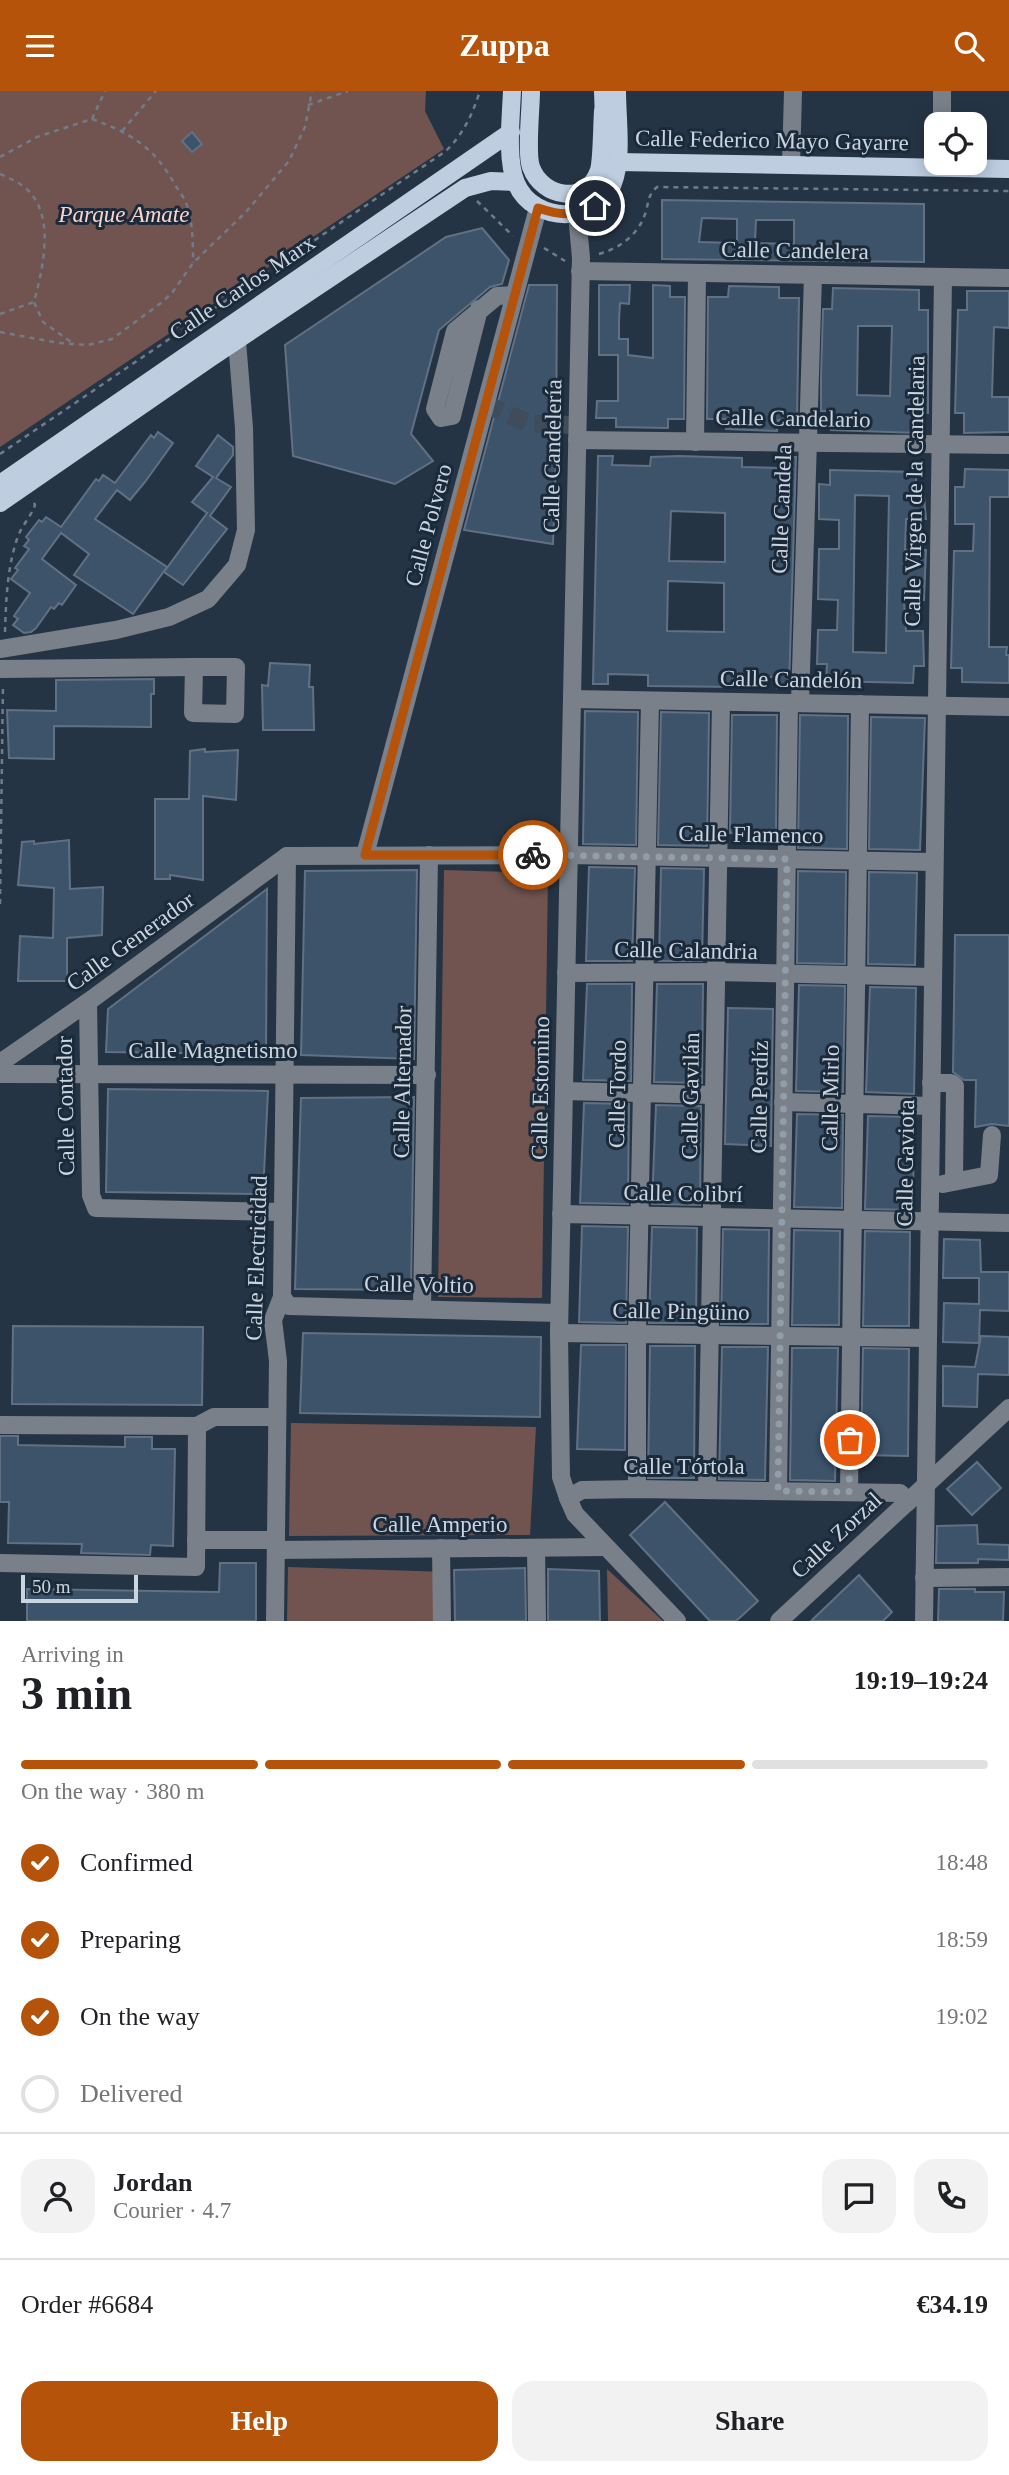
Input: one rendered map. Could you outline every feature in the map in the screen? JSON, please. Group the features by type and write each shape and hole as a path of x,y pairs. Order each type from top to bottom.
{"main road":[{"path":"512,91 512,166 515,182 525,197 538,208 557,215 577,214 595,206 608,193 615,179 617,91"},
{"path":"531,91 530,165 539,181 553,193 571,195 583,191 592,183 600,169 603,91"},
{"path":"603,111 608,137 617,158"},
{"name":"Calle Carlos Marx","path":"0,484 511,132"},
{"name":"Calle Federico Mayo Gayarre","path":"617,158 791,165 924,165"},
{"name":"Calle Federico Mayo Gayarre","path":"987,168 1009,169"},
{"name":"Calle Carlos Marx","path":"0,503 465,188 491,181 515,182"}],"street":[{"path":"791,165 793,91"},
{"path":"942,91 942,112"},
{"name":"Calle Polvero","path":"365,855 538,208"},
{"name":"Calle Candelería","path":"572,699 577,440 577,214"},
{"name":"Calle Candelera","path":"577,266 697,273 1009,278"},
{"path":"695,442 697,273"},
{"name":"Calle Candela","path":"794,703 813,275"},
{"name":"Calle Virgen de la Candelaria","path":"935,706 943,277"},
{"path":"479,309 452,416 441,418 435,409 456,331 479,309 497,296 514,295"},
{"path":"0,649 116,630 169,617 208,599 237,565 246,530 244,428 237,341"},
{"name":"Calle Candelario","path":"577,440 1009,445"},
{"path":"0,669 194,667"},
{"name":"Calle Candelón","path":"572,699 1009,707"},
{"name":"Calle Estornino","path":"572,699 559,1333 561,1477 575,1501"},
{"name":"Calle Tordo","path":"637,1489 637,1334 650,701"},
{"name":"Calle Gavilán","path":"708,1490 721,702"},
{"name":"Calle Perdíz","path":"778,1491 787,859 794,703"},
{"name":"Calle Mirlo","path":"849,1492 860,704"},
{"name":"Calle Gaviota","path":"924,1621 935,706"},
{"name":"Calle Alternador","path":"422,1309 429,855"},
{"name":"Calle Flamenco","path":"287,856 569,855 933,862"},
{"name":"Calle Generador","path":"0,1063 287,856"},
{"name":"Calle Electricidad","path":"275,1621 278,1361 273,1320 282,1297 287,856"},
{"name":"Calle Calandria","path":"566,973 716,972 932,977"},
{"name":"Calle Contador","path":"88,1002 91,1195 96,1208 283,1212"},
{"name":"Calle Magnetismo","path":"0,1074 427,1075"},
{"path":"931,1083 951,1083 955,1086 954,1180"},
{"path":"564,1091 714,1095"},
{"path":"783,1102 931,1106"},
{"path":"930,1188 954,1180 989,1175 992,1135"},
{"name":"Calle Colibrí","path":"561,1214 1009,1223"},
{"name":"Calle Voltio","path":"282,1297 289,1306 559,1313"},
{"name":"Calle Pingüino","path":"559,1333 928,1338"},
{"name":"Calle Zorzal","path":"779,1621 1009,1408"},
{"path":"0,1425 197,1426 214,1417 277,1417"},
{"path":"0,1563 196,1567 197,1426"},
{"name":"Calle Tórtola","path":"575,1501 637,1489 900,1493 908,1502"},
{"path":"575,1501 604,1547 677,1621"},
{"name":"Calle Amperio","path":"196,1540 276,1545 441,1548 604,1547"},
{"path":"441,1548 442,1621"},
{"path":"537,1548 537,1621"},
{"path":"924,1578 1009,1577"}],"path":[{"path":"92,119 105,91"},
{"path":"122,131 156,91"},
{"path":"0,332 88,345 112,339 173,293 193,263 246,212 289,161 305,127 312,91"},
{"path":"308,105 348,91"},
{"path":"0,454 446,151 461,136 480,91"},
{"path":"0,157 37,137 92,119 144,143 167,169 188,207 193,235 193,263"},
{"path":"0,174 22,185 36,202 46,227 42,273 34,302 43,322 74,344"},
{"path":"596,254 624,243 640,226 649,194 656,187 1009,191"},
{"path":"473,198 516,239"},
{"path":"536,245 577,266"},
{"path":"0,314 34,302"}],"green space":[{"name":"Parque Amate","path":"0,91 426,91 425,111 444,149 0,447"},
{"path":"444,870 548,873 542,1298 438,1297"},
{"path":"291,1423 536,1427 530,1535 289,1536"},
{"path":"288,1567 448,1572 448,1621 287,1621"},
{"path":"607,1569 663,1621 608,1621"}],"building":[{"path":"192,132 202,144 192,152 182,141"},
{"path":"662,200 924,204 924,262 662,259","holes":["702,218 737,219 737,243 699,242","756,220 794,220 794,244 755,243"]},
{"path":"482,228 509,260 502,284 490,287 439,330 411,434 433,461 395,484 293,456 285,345 446,237"},
{"path":"529,285 557,285 553,544 464,530"},
{"path":"599,285 630,285 629,304 620,303 619,321 619,339 628,339 628,355 653,358 653,285 670,286 670,297 685,297 684,419 668,419 668,428 616,427 616,418 596,418 597,401 618,401 618,355 599,355"},
{"path":"729,286 779,287 779,298 799,298 797,421 778,420 777,431 726,429 727,419 707,419 708,297 728,297"},
{"path":"833,288 919,290 919,310 928,310 928,413 918,412 918,433 831,430 831,411 821,411 821,377 823,309 832,309","holes":["858,326 892,326 890,396 857,395"]},
{"path":"967,291 1009,291 1009,328 994,327 992,397 1009,397 1009,432 964,433 964,413 955,413 958,310 967,310"},
{"path":"158,432 173,443 145,482 130,500 117,490 95,519 167,567 133,614 74,575 89,554 61,533 42,559 76,585 62,605 59,603 54,609 51,607 36,628 24,633 13,625 18,619 14,616 30,593 11,579 18,570 15,568 29,549 24,546 29,540 26,537 39,520 42,522 46,517 61,527 96,479 99,481 103,475 115,483 151,435 154,438"},
{"path":"218,435 233,447 233,455 216,478 231,487 210,516 227,529 183,585 164,572 207,513 192,502 213,477 196,466"},
{"path":"598,456 613,456 612,465 650,466 651,457 679,456 742,458 742,467 780,468 781,457 796,457 789,688 777,688 777,677 738,677 737,687 648,686 648,675 608,674 608,684 593,684","holes":["671,511 725,513 725,562 669,561","668,581 724,583 724,632 667,631"]},
{"path":"965,469 1009,470 1009,497 990,497 989,647 1007,647 1009,683 962,682 962,668 951,668 954,551 973,551 974,524 955,524 955,487 964,487"},
{"path":"830,470 916,472 916,486 923,486 926,519 906,519 905,550 926,550 924,600 904,601 906,631 923,631 924,666 914,666 913,683 826,681 827,664 817,664 818,630 837,630 838,600 818,599 819,549 839,549 839,520 819,519 819,484 830,485","holes":["855,495 889,496 886,653 853,652"]},
{"path":"270,663 310,665 309,687 313,687 314,730 263,730 262,685 268,686"},
{"path":"154,679 151,727 54,726 54,759 9,758 7,710 56,711 56,680"},
{"path":"585,711 638,712 636,845 583,844"},
{"path":"661,712 709,713 707,846 658,845"},
{"path":"732,715 777,715 776,834 730,833"},
{"path":"800,715 848,716 847,849 798,848"},
{"path":"871,717 925,718 920,850 869,849"},
{"path":"205,749 205,752 238,750 236,800 203,796 203,880 170,875 170,879 155,879 155,799 189,799 190,751"},
{"path":"69,840 70,889 103,887 102,935 67,938 67,981 18,981 20,936 53,938 54,888 18,885 22,842 34,841 34,844"},
{"path":"589,867 635,868 632,961 586,961"},
{"path":"661,868 704,869 702,961 659,961"},
{"path":"417,870 414,1059 301,1055 305,871"},
{"path":"798,871 846,872 845,964 797,963"},
{"path":"869,872 917,873 915,965 868,964"},
{"path":"267,889 266,1054 106,1052 108,1009"},
{"path":"955,935 1009,935 1009,1126 992,1124 975,1127 976,1080 964,1080 953,1072"},
{"path":"587,984 632,984 631,1081 583,1080"},
{"path":"657,984 703,984 702,1083 654,1082"},
{"path":"799,985 845,986 843,1092 796,1091"},
{"path":"870,987 916,988 914,1094 866,1092"},
{"path":"728,1008 773,1009 771,1146 725,1144"},
{"path":"108,1089 268,1091 263,1194 106,1192"},
{"path":"414,1097 411,1290 295,1289 301,1098"},
{"path":"584,1103 629,1104 628,1204 580,1203"},
{"path":"656,1105 701,1106 700,1205 652,1204"},
{"path":"797,1114 843,1115 842,1208 794,1207"},
{"path":"868,1116 914,1117 913,1210 865,1209"},
{"path":"582,1226 628,1227 626,1323 579,1322"},
{"path":"652,1227 697,1228 696,1323 649,1323"},
{"path":"723,1229 769,1230 768,1324 721,1324"},
{"path":"794,1230 840,1231 839,1325 792,1325"},
{"path":"865,1231 910,1232 909,1326 863,1326"},
{"path":"944,1239 980,1240 981,1272 1009,1272 1009,1311 980,1310 979,1343 943,1342 944,1303 979,1304 979,1278 943,1278"},
{"path":"13,1326 203,1327 202,1405 12,1404"},
{"path":"303,1333 541,1337 540,1417 300,1413"},
{"path":"981,1336 1009,1337 1009,1375 978,1374 977,1407 943,1406 943,1366 975,1367"},
{"path":"581,1345 626,1345 625,1450 577,1449"},
{"path":"650,1346 695,1346 694,1478 648,1478"},
{"path":"722,1347 768,1347 765,1480 719,1479"},
{"path":"792,1348 838,1348 835,1481 790,1480"},
{"path":"863,1348 909,1349 908,1456 861,1455"},
{"path":"0,1436 18,1436 18,1445 125,1447 125,1437 152,1437 152,1449 175,1449 173,1546 151,1545 150,1555 81,1553 82,1544 8,1543 9,1502 0,1502"},
{"path":"977,1462 1001,1488 972,1515 947,1489"},
{"path":"665,1502 758,1601 736,1621 710,1621 630,1535"},
{"path":"977,1525 978,1544 1009,1545 1009,1560 978,1559 978,1563 936,1563 937,1526"},
{"path":"220,1563 256,1563 256,1621 27,1621 27,1589 219,1592"},
{"path":"525,1568 526,1621 455,1621 454,1570"},
{"path":"548,1569 599,1571 600,1621 548,1621"},
{"path":"859,1575 892,1612 883,1621 811,1621"},
{"path":"939,1589 1004,1592 1003,1621 938,1621"}],"tunnel":[{"path":"485,404 530,424 578,425"}],"way so far":[{"path":"533,855 787,859 778,1491 849,1492 850,1440"}],"route":[{"path":"533,855 365,855 538,208 557,215 577,214 595,206"}]}
